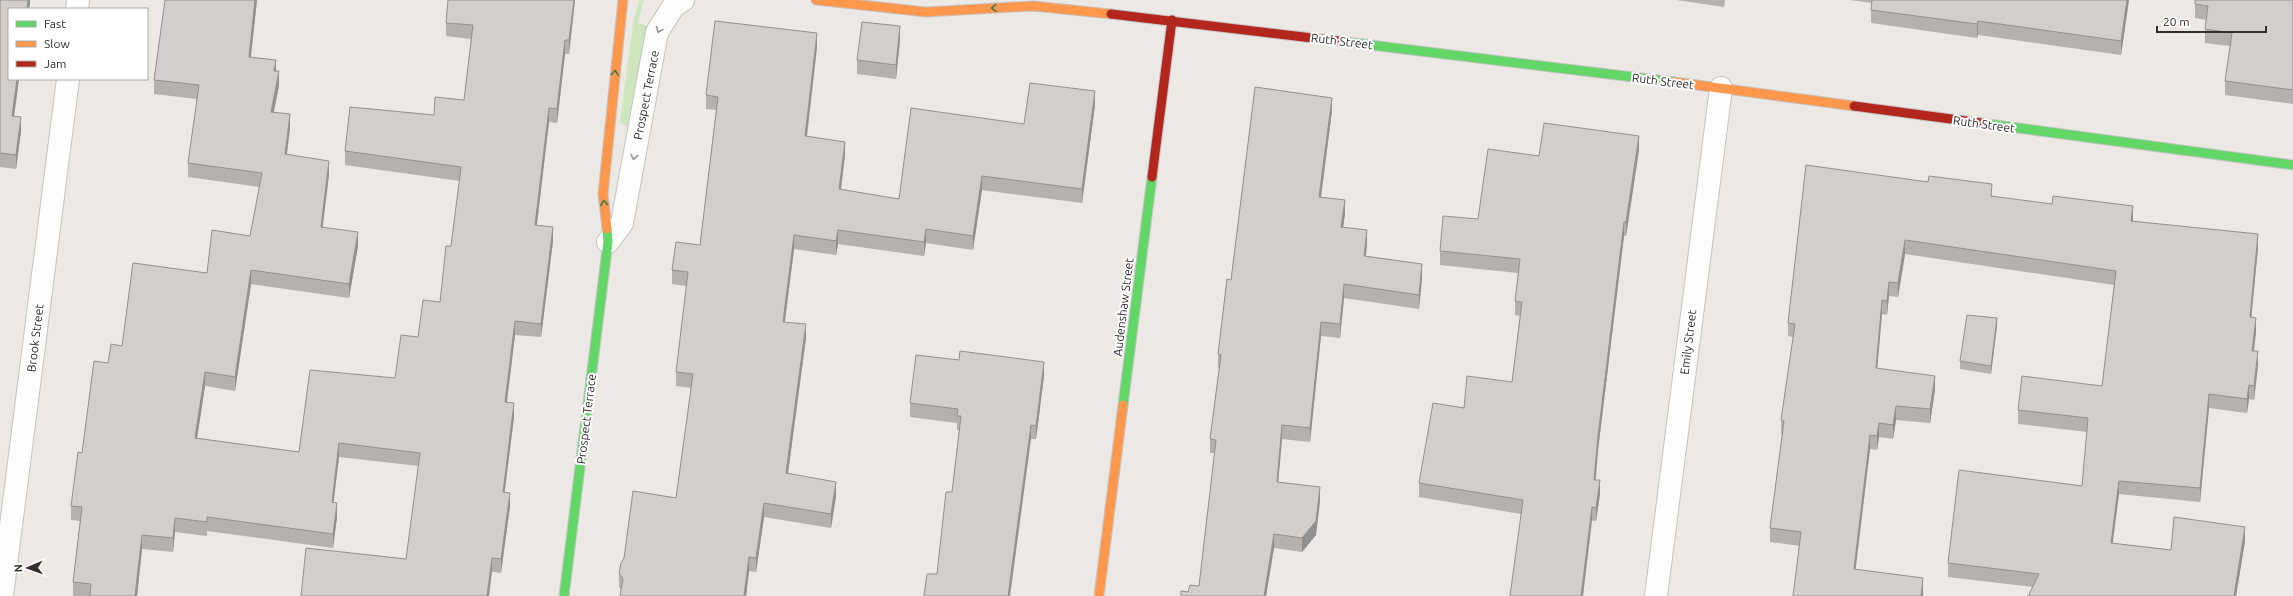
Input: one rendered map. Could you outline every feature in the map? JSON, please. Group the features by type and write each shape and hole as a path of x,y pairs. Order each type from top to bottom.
{"street":[{"name":"Prospect Terrace","path":"564,596 608,242 603,194 623,0"},
{"name":"Prospect Terrace","path":"608,242 622,223 657,32 669,13 683,0"},
{"name":"Ruth Street","path":"816,0 926,12 1025,3 1721,88 2293,165"},
{"name":"Audenshaw Street","path":"1099,596 1172,20"},
{"name":"Brook Street","path":"2,596 68,80"},
{"name":"Emily Street","path":"1656,596 1721,88"}],"green space":[{"path":"639,0 644,0 638,23 648,26 627,127 620,122 633,23"}],"building":[{"path":"0,0 28,0 27,8 8,8 8,80 17,80 12,116 21,117 16,155 0,153"},
{"path":"165,0 255,0 249,57 276,60 274,71 279,71 271,112 290,114 285,154 329,161 321,227 358,232 349,284 251,270 235,377 205,372 195,438 299,452 310,370 395,378 401,335 418,337 423,300 440,302 446,246 451,246 461,167 345,151 350,107 434,115 435,97 464,100 473,25 446,23 448,0 574,0 569,40 565,40 557,109 549,108 535,225 553,227 541,324 515,321 505,402 514,403 503,492 510,493 501,559 492,558 487,596 301,596 306,548 406,559 420,453 339,443 332,502 337,503 333,534 207,517 207,522 175,518 173,538 142,535 135,596 90,596 91,584 73,582 82,507 71,506 78,452 82,453 94,361 108,363 111,344 122,346 133,263 207,273 212,230 250,236 262,173 188,163 199,85 154,80"},
{"path":"1872,0 2127,0 2121,41 1978,21 1977,24 1871,10"},
{"path":"2195,0 2293,0 2293,90 2225,81 2232,33 2205,29 2208,6 2195,4"},
{"path":"715,21 817,33 805,136 845,142 839,189 899,199 911,108 1024,124 1030,83 1095,91 1082,189 982,176 973,236 926,229 924,242 838,230 836,241 794,235 783,322 806,324 786,473 836,482 831,514 764,503 756,558 749,557 744,596 620,596 623,579 619,573 621,563 624,558 633,491 676,498 693,374 676,372 688,272 672,270 676,242 700,245 718,97 706,95"},
{"path":"862,22 900,26 896,65 857,60"},
{"path":"1255,87 1332,98 1319,197 1345,200 1341,227 1367,230 1364,256 1422,264 1419,295 1344,284 1340,324 1321,322 1310,428 1282,425 1277,482 1320,487 1316,521 1302,538 1274,534 1264,596 1181,596 1181,591 1188,592 1190,585 1199,586 1216,440 1210,439 1221,355 1218,354 1227,279 1231,280"},
{"path":"1544,123 1639,136 1626,222 1624,222 1598,436 1594,480 1600,480 1596,508 1592,507 1581,596 1510,596 1523,500 1419,483 1433,403 1464,408 1467,376 1512,382 1522,302 1515,301 1520,259 1440,251 1443,216 1478,219 1488,149 1539,156"},
{"path":"1806,165 1928,182 1929,176 1992,184 1991,196 2052,204 2053,196 2133,206 2131,221 2258,234 2250,317 2256,318 2252,351 2258,351 2254,386 2249,385 2247,399 2209,394 2200,488 2119,481 2111,543 2171,550 2174,517 2245,527 2234,596 2028,596 2039,574 1948,563 1959,470 2082,486 2088,418 2018,410 2022,376 2102,386 2116,271 1905,240 1898,283 1889,282 1887,301 1882,300 1876,368 1935,376 1930,409 1896,406 1893,425 1879,423 1877,436 1870,435 1854,569 1923,578 1921,596 1793,596 1801,532 1770,528 1784,421 1781,420 1795,324 1788,323"},
{"path":"1967,315 1997,318 1991,366 1960,361"},
{"path":"960,351 1044,362 1036,426 1031,425 1008,596 924,596 927,574 937,574 946,492 952,492 961,416 957,416 958,409 910,403 916,355 959,360"}],"traffic: fast":[{"path":"1346,42 1674,82"},
{"path":"1981,123 2293,165"},
{"path":"1123,405 1152,177"},
{"path":"564,596 608,242 607,229"}],"traffic: slow":[{"path":"607,229 603,194 623,0"},
{"path":"816,0 926,12 1033,6 1111,14"},
{"path":"1674,82 1854,106"},
{"path":"1099,596 1123,405"}],"traffic: jam":[{"path":"1111,14 1346,42"},
{"path":"1152,177 1172,20"},
{"path":"1854,106 1981,123"}]}
